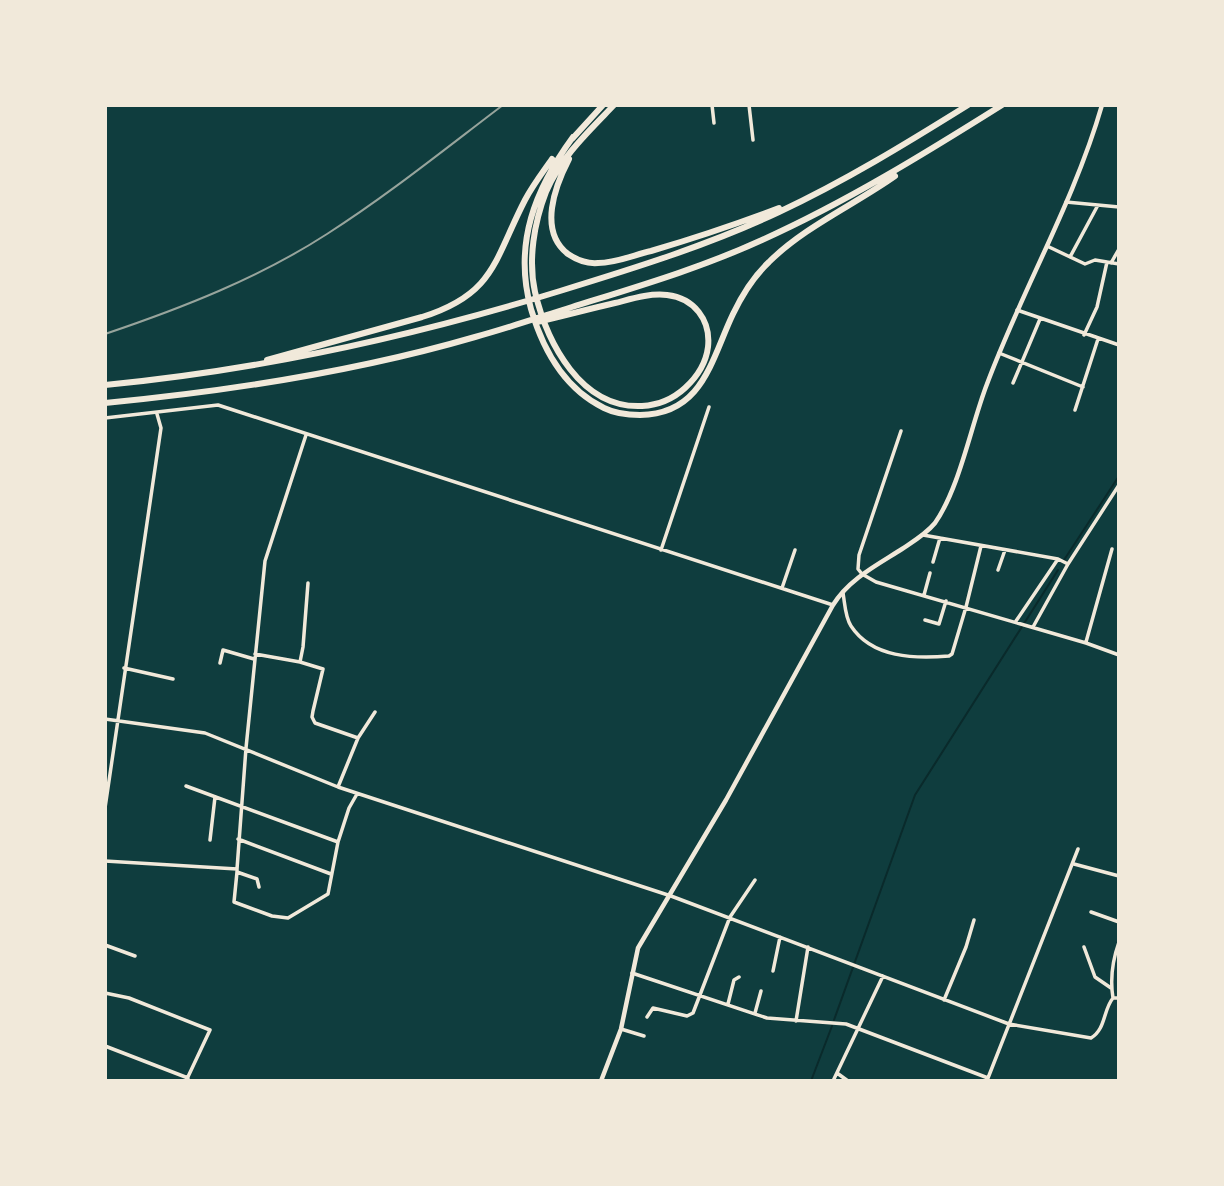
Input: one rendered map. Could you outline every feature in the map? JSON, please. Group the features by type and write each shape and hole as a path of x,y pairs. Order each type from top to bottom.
{"highway":[{"path":"228,370 379,331 439,312 467,296 499,260 525,200 538,179 554,157 603,105"},
{"path":"105,403 197,394 265,383 395,357 474,337 654,294 680,298 690,303 703,318 708,339 705,360 691,382 668,400 646,405 623,405 596,393 565,363 556,350 545,327 535,290 532,267 538,218 546,191 564,160 614,105"},
{"path":"105,385 228,370 325,353 470,319 678,253 748,226 816,194 968,105"},
{"path":"474,337 626,290 759,241 873,185 1002,105"},
{"path":"573,137 555,162 539,193 528,229 524,269 527,294 536,328 556,367 584,396 612,412 623,415 664,412 689,397 706,378 742,296 769,262 810,230 869,195 937,146"},
{"path":"583,137 556,188 552,227 562,249 586,263 615,261 705,235 816,194"}],"main road":[{"path":"601,1081 621,1029 640,942 671,896 726,800 833,605 843,591 862,575 923,535 934,524 947,499 999,353 1066,202 1102,105"}],"street":[{"path":"712,105 714,123"},
{"path":"749,105 753,140"},
{"path":"1066,202 1119,207"},
{"path":"1070,257 1098,205"},
{"path":"1047,246 1085,264 1094,260 1119,264"},
{"path":"1084,335 1097,307 1109,263 1119,249"},
{"path":"1017,310 1119,345"},
{"path":"1013,383 1040,319"},
{"path":"1075,410 1098,339"},
{"path":"999,353 1083,387"},
{"path":"105,418 218,405 833,605"},
{"path":"661,550 709,407"},
{"path":"105,808 161,428 157,414"},
{"path":"901,431 859,555 858,569 862,575 876,582 1017,622 1119,655"},
{"path":"306,434 265,561 238,839 233,897 235,903 285,918 328,894 338,842 349,808 357,794"},
{"path":"1017,622 1119,485"},
{"path":"923,535 1063,561"},
{"path":"933,562 940,538"},
{"path":"843,591 846,612 852,627 879,649 900,656 930,657 952,654 981,546"},
{"path":"1086,643 1112,549"},
{"path":"782,589 795,550"},
{"path":"998,570 1005,550"},
{"path":"1033,627 1063,561"},
{"path":"924,595 930,573"},
{"path":"300,662 308,583"},
{"path":"925,620 939,624 946,601"},
{"path":"220,663 223,650 300,662 323,670 313,721 358,738"},
{"path":"124,668 173,679"},
{"path":"338,787 358,738 375,712"},
{"path":"105,719 200,732 357,794 730,917 1009,1024 1091,1038 1101,1029 1110,1002 1116,998 1111,988 1095,977 1084,947"},
{"path":"186,786 338,842"},
{"path":"211,840 215,797"},
{"path":"238,839 332,874"},
{"path":"632,973 767,1018 829,1022 857,1028 987,1079 1078,849"},
{"path":"105,861 237,871 256,878 259,887"},
{"path":"1073,864 1119,876"},
{"path":"647,1017 653,1008 690,1016 730,917 755,880"},
{"path":"1091,912 1119,922"},
{"path":"944,1000 974,920"},
{"path":"773,971 780,937"},
{"path":"1111,988 1119,942"},
{"path":"105,945 135,956"},
{"path":"796,1021 808,947"},
{"path":"833,1081 883,976"},
{"path":"728,1004 734,980 739,978"},
{"path":"755,1013 761,991"},
{"path":"105,993 129,998 210,1031 187,1080 105,1046"},
{"path":"621,1029 644,1036"},
{"path":"837,1073 848,1081"}],"waterway":[{"path":"1064,560 1119,476"},
{"path":"834,1020 915,795 1058,570"},
{"path":"811,1081 832,1026"}],"railway":[{"path":"105,334 219,291 301,250 372,204 503,105"}]}
